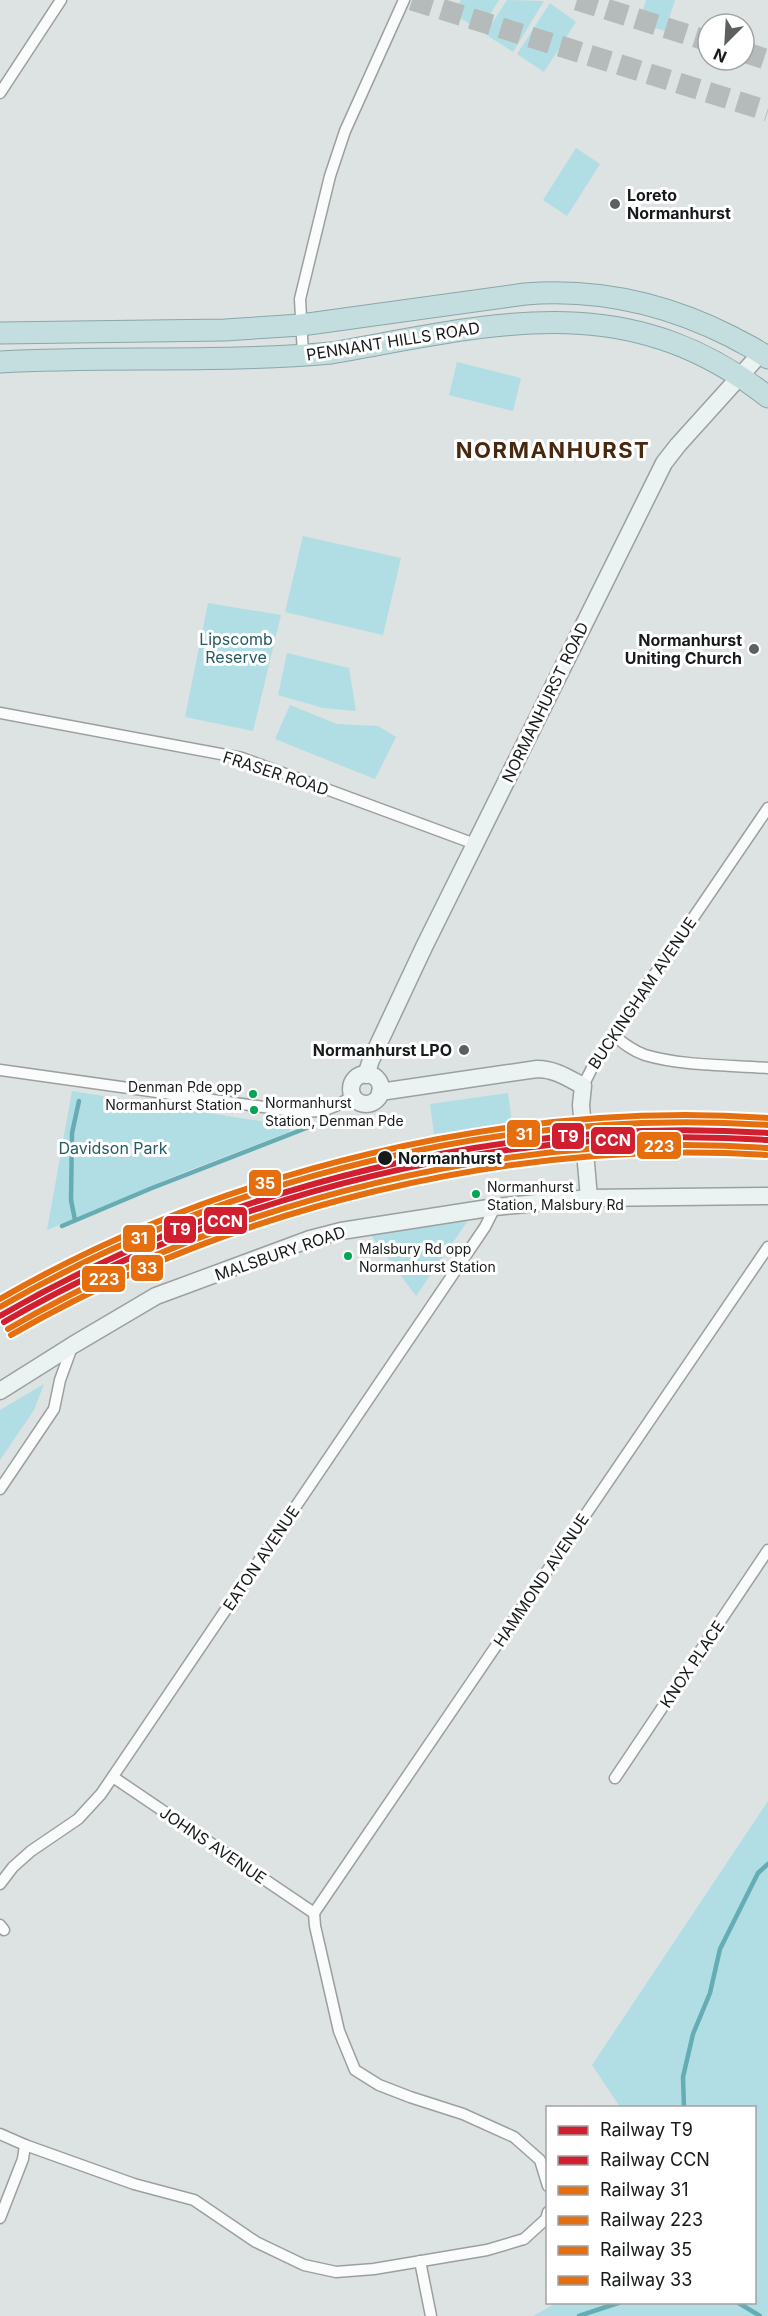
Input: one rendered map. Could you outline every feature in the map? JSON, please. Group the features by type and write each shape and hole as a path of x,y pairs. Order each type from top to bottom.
{"highway":[{"name":"PENNANT HILLS ROAD","path":"0,333 225,330 301,326 525,294 561,291 625,298 676,313 766,352"},
{"name":"PENNANT HILLS ROAD","path":"0,362 303,356 506,325 561,321 616,326 666,340 705,357 740,377 768,397"}],"street":[{"path":"0,93 61,0"},
{"path":"303,356 300,299 330,176 345,131 404,0"},
{"name":"NORMANHURST ROAD","path":"366,1075 376,1049 475,844 664,463 740,377 766,352"},
{"name":"FRASER ROAD","path":"0,713 243,758 475,844"},
{"name":"BUCKINGHAM AVENUE","path":"589,1198 581,1105 583,1086 591,1068 768,808"},
{"path":"613,1035 626,1046 644,1055 682,1061 768,1068"},
{"path":"380,1092 537,1069 555,1071 583,1086"},
{"path":"0,1070 285,1110 321,1112 336,1108 352,1096"},
{"path":"366,1075 376,1078 380,1092 376,1100 368,1104 359,1103 352,1096 351,1088 354,1080 366,1075"},
{"name":"MALSBURY ROAD","path":"0,1391 156,1296 310,1239 350,1229 495,1207 589,1198 768,1196"},
{"name":"EATON AVENUE","path":"0,1884 13,1867 31,1851 78,1819 101,1794 485,1227 495,1207"},
{"name":"HAMMOND AVENUE","path":"314,1913 768,1247"},
{"path":"0,1490 54,1409 60,1380 73,1345"},
{"name":"KNOX PLACE","path":"615,1778 768,1550"},
{"name":"JOHNS AVENUE","path":"113,1777 314,1913"},
{"path":"314,1913 339,2031 355,2070 379,2085 463,2114 514,2137 540,2160 546,2180"},
{"path":"0,2134 134,2184 194,2200 256,2241 304,2265 336,2272 374,2269 487,2250 524,2239 546,2219"},
{"path":"0,2218 25,2145"},
{"path":"420,2261 431,2316"}],"green space":[{"path":"461,0 499,0 480,31 453,13"},
{"path":"507,0 544,1 513,52 485,34"},
{"path":"646,0 675,0 665,31 639,23"},
{"path":"550,3 576,22 544,72 517,54"},
{"path":"576,148 600,164 567,216 543,200"},
{"path":"457,362 521,378 513,411 449,395"},
{"path":"303,536 401,558 383,635 285,612"},
{"name":"Lipscomb Reserve","path":"208,603 281,615 253,731 185,717"},
{"path":"287,653 349,668 356,711 323,708 278,695"},
{"path":"290,705 337,724 378,726 396,737 375,779 275,739"},
{"name":"Davidson Park","path":"72,1091 291,1126 289,1132 182,1173 47,1230"},
{"path":"508,1093 512,1123 434,1134 430,1104"},
{"path":"469,1219 416,1296 370,1234"},
{"path":"44,1384 34,1410 0,1460 0,1410"},
{"path":"768,1801 768,2316 533,2316 554,2304 756,2304 756,2106 619,2106 592,2065"}],"waterway":[{"path":"75,1220 71,1200 72,1133 79,1101"},
{"path":"62,1226 309,1127"},
{"path":"684,2106 683,2077 693,2034 710,1993 720,1949 758,1873 768,1864"},
{"path":"579,2316 615,2304"},
{"path":"740,2304 760,2316"}],"tunnel":[{"path":"412,0 768,111"},
{"path":"577,0 696,37"},
{"path":"756,56 768,60"}],"rail line":[{"name":"35","path":"0,1299 86,1253 178,1214 273,1180 371,1153 471,1133 571,1121 671,1115 768,1118"},
{"name":"31","path":"0,1307 86,1261 178,1222 273,1188 371,1161 470,1141 571,1128 670,1122 768,1125"},
{"name":"T9","path":"0,1316 87,1270 178,1230 273,1196 371,1169 470,1149 570,1136 670,1130 768,1133"},
{"name":"CCN","path":"4,1322 90,1276 181,1237 276,1203 373,1176 471,1156 571,1143 670,1137 767,1140"},
{"name":"223","path":"8,1329 94,1283 184,1244 278,1210 374,1183 473,1163 571,1151 670,1145 767,1148"},
{"name":"33","path":"11,1335 96,1290 186,1251 280,1218 376,1191 474,1171 572,1158 670,1153 766,1155"}],"place":[{"name":"Loreto Normanhurst","path":"615,204"},
{"name":"Normanhurst Uniting Church","path":"754,649"},
{"name":"Normanhurst LPO","path":"464,1050"},
{"name":"Denman Pde opp Normanhurst Station","path":"253,1094"},
{"name":"Normanhurst Station, Denman Pde","path":"254,1110"},
{"name":"Normanhurst","path":"385,1158"},
{"name":"Normanhurst Station, Malsbury Rd","path":"476,1194"},
{"name":"Malsbury Rd opp Normanhurst Station","path":"348,1256"}],"district":[{"name":"NORMANHURST","path":"553,450"}]}
